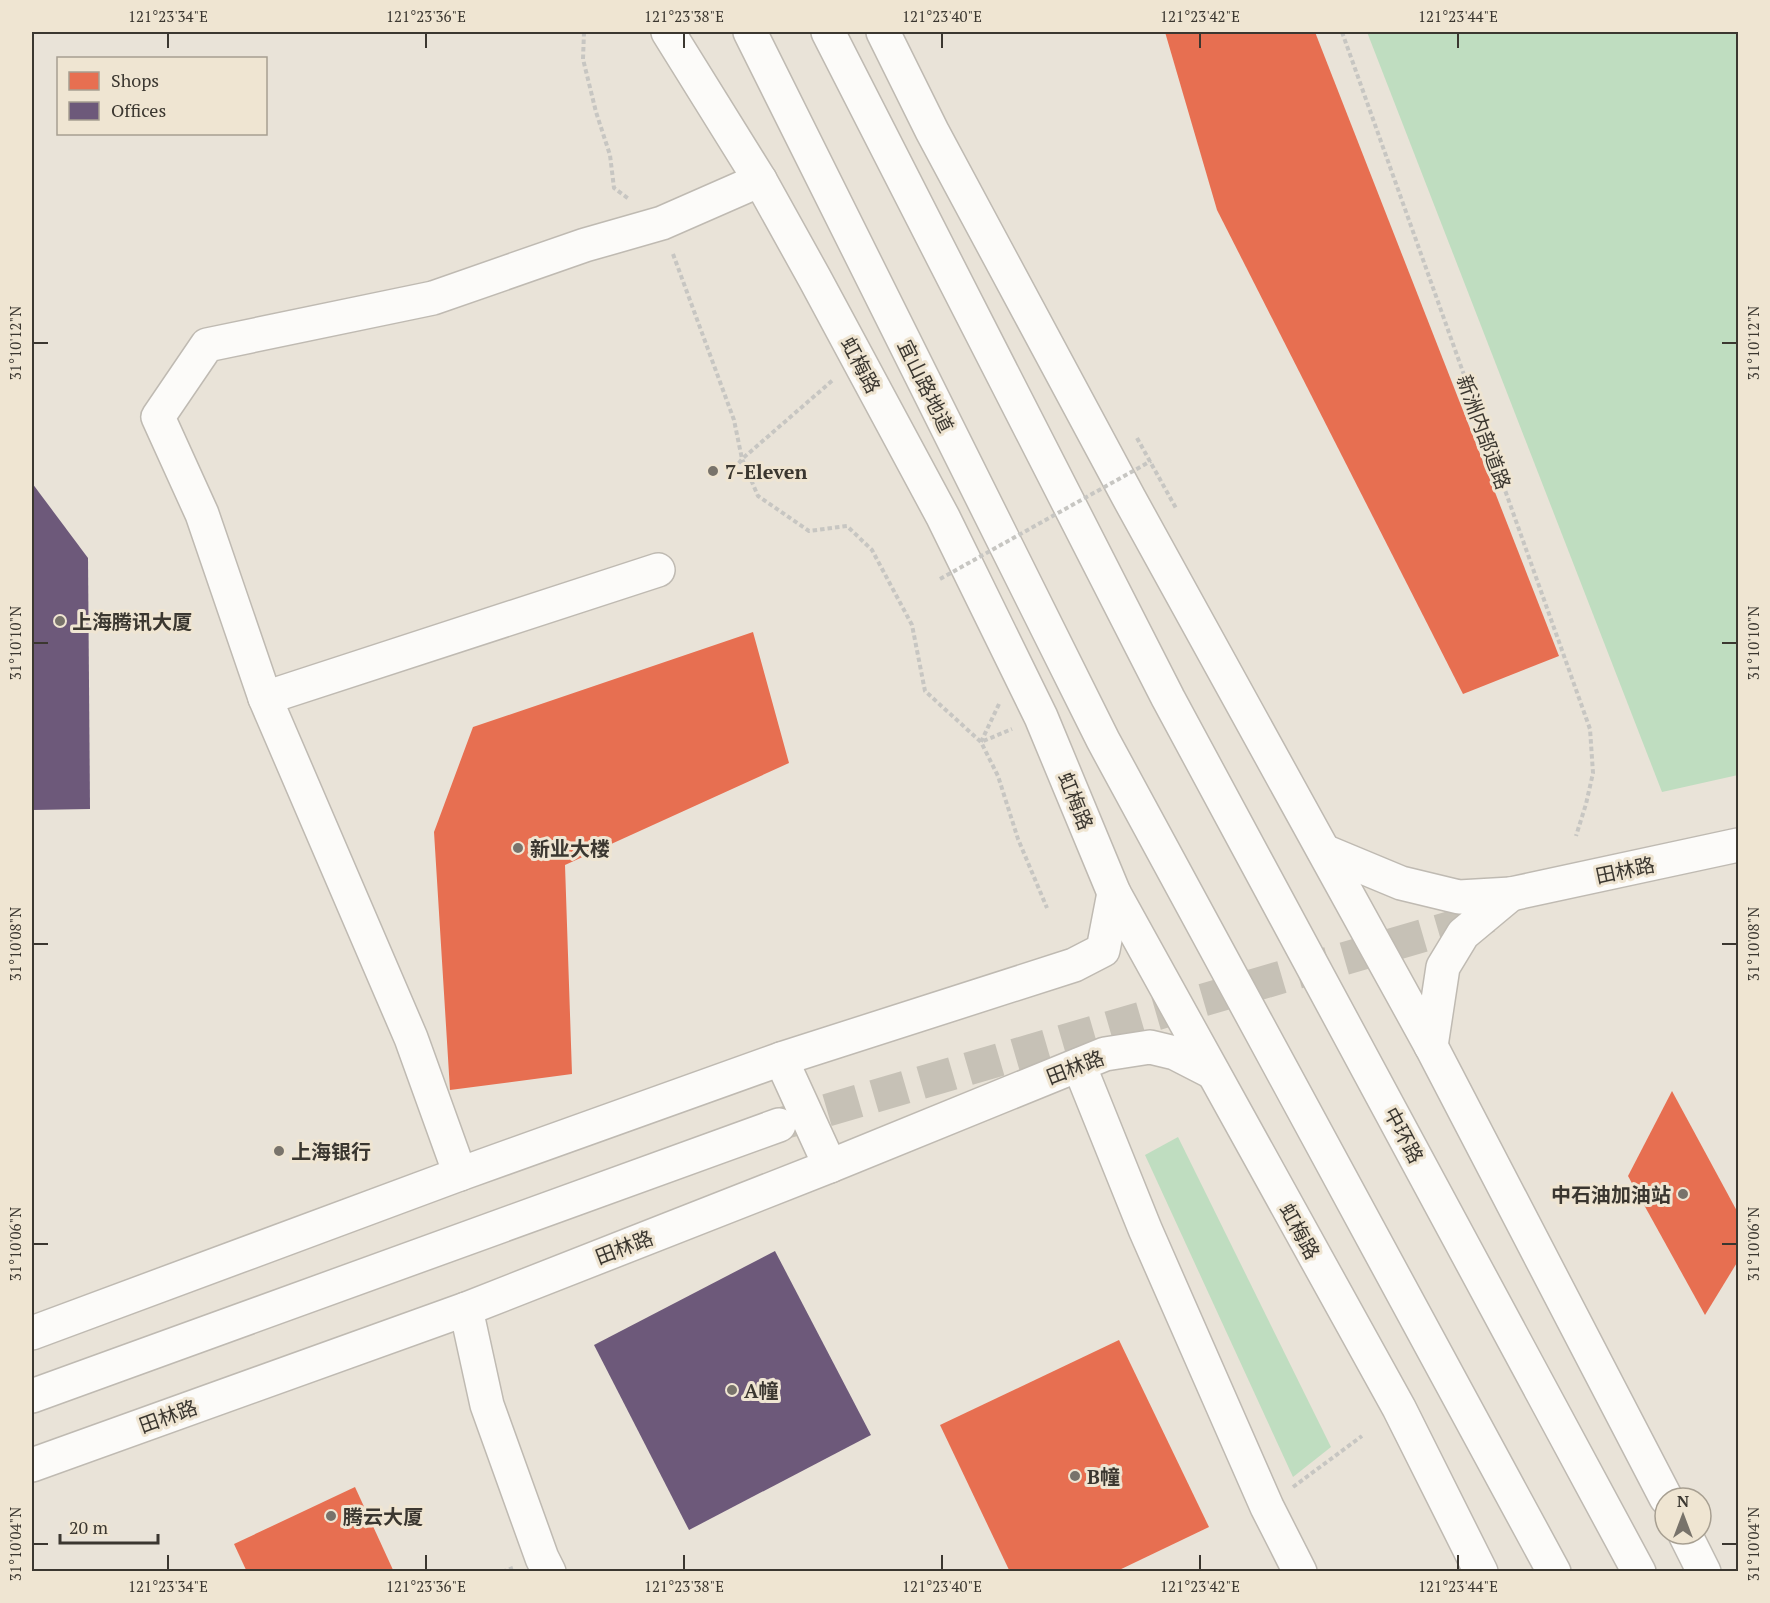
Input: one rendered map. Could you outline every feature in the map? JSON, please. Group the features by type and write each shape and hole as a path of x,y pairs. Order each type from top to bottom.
{"main road":[{"name":"虹梅路","path":"668,32 760,180 943,517 1041,717 1114,893 1399,1408 1481,1572"},
{"name":"宜山路地道","path":"750,32 1102,740 1512,1496"},
{"name":"中环路","path":"828,32 1168,698 1639,1572"},
{"path":"883,32 932,132 1124,488 1431,1046 1660,1486"},
{"path":"459,1174 411,1038 265,698 202,514 158,417 207,345 433,298 585,245 662,223 760,180"},
{"path":"265,698 658,570"},
{"name":"田林路","path":"1324,851 1401,883 1459,897 1511,894 1738,845"},
{"path":"32,1334 459,1174 782,1059 1074,965 1103,950 1114,893"},
{"name":"田林路","path":"1431,1046 1443,967 1463,934 1511,894"},
{"name":"田林路","path":"32,1465 466,1309 830,1166 1105,1054 1150,1047 1174,1053 1212,1072"},
{"path":"782,1059 830,1166"},
{"path":"1079,1065 1145,1229 1267,1507 1300,1572"},
{"path":"32,1396 779,1125"},
{"path":"466,1309 487,1404 549,1572"},
{"path":"1580,1461 1656,1572"},
{"path":"1512,1496 1540,1572"},
{"path":"1512,1496 1554,1572"},
{"path":"1691,1546 1704,1572"}],"path":[{"path":"584,32 583,59 596,112 610,155 614,188 662,223 734,420 742,459 758,496 809,531 847,526 872,550 912,625 925,691 981,741 998,776 1018,839 1047,909"},
{"name":"新洲内部道路","path":"1342,32 1590,729 1593,773 1575,836"},
{"path":"734,469 742,459 835,378"},
{"path":"940,579 1151,461"},
{"path":"981,741 1001,699"},
{"path":"981,741 1041,717"},
{"path":"1267,1507 1362,1436"}],"green space":[{"path":"1367,32 1738,32 1738,775 1662,792"},
{"path":"1178,1137 1331,1447 1293,1477 1145,1155"}],"building: Shops":[{"path":"1165,32 1315,32 1559,656 1463,694 1217,210"},
{"name":"新业大楼","path":"753,632 789,763 565,865 572,1074 450,1090 434,832 473,727"},
{"name":"中石油加油站","path":"1672,1091 1738,1213 1738,1261 1705,1315 1628,1176"},
{"name":"B幢","path":"1119,1340 1209,1527 1115,1572 1010,1572 940,1425"},
{"name":"腾云大厦","path":"355,1487 394,1572 247,1572 234,1544"}],"building: Offices":[{"name":"上海腾讯大厦","path":"32,483 88,558 90,809 32,810"},
{"name":"A幢","path":"775,1251 871,1435 689,1530 594,1345"}],"tunnel":[{"path":"780,1124 1490,916"}],"place":[{"name":"7-Eleven","path":"713,471"},
{"name":"上海腾讯大厦","path":"60,621"},
{"name":"新业大楼","path":"518,848"},
{"name":"上海银行","path":"279,1151"},
{"name":"中石油加油站","path":"1683,1194"},
{"name":"A幢","path":"732,1390"},
{"name":"B幢","path":"1075,1476"},
{"name":"腾云大厦","path":"331,1516"}]}
